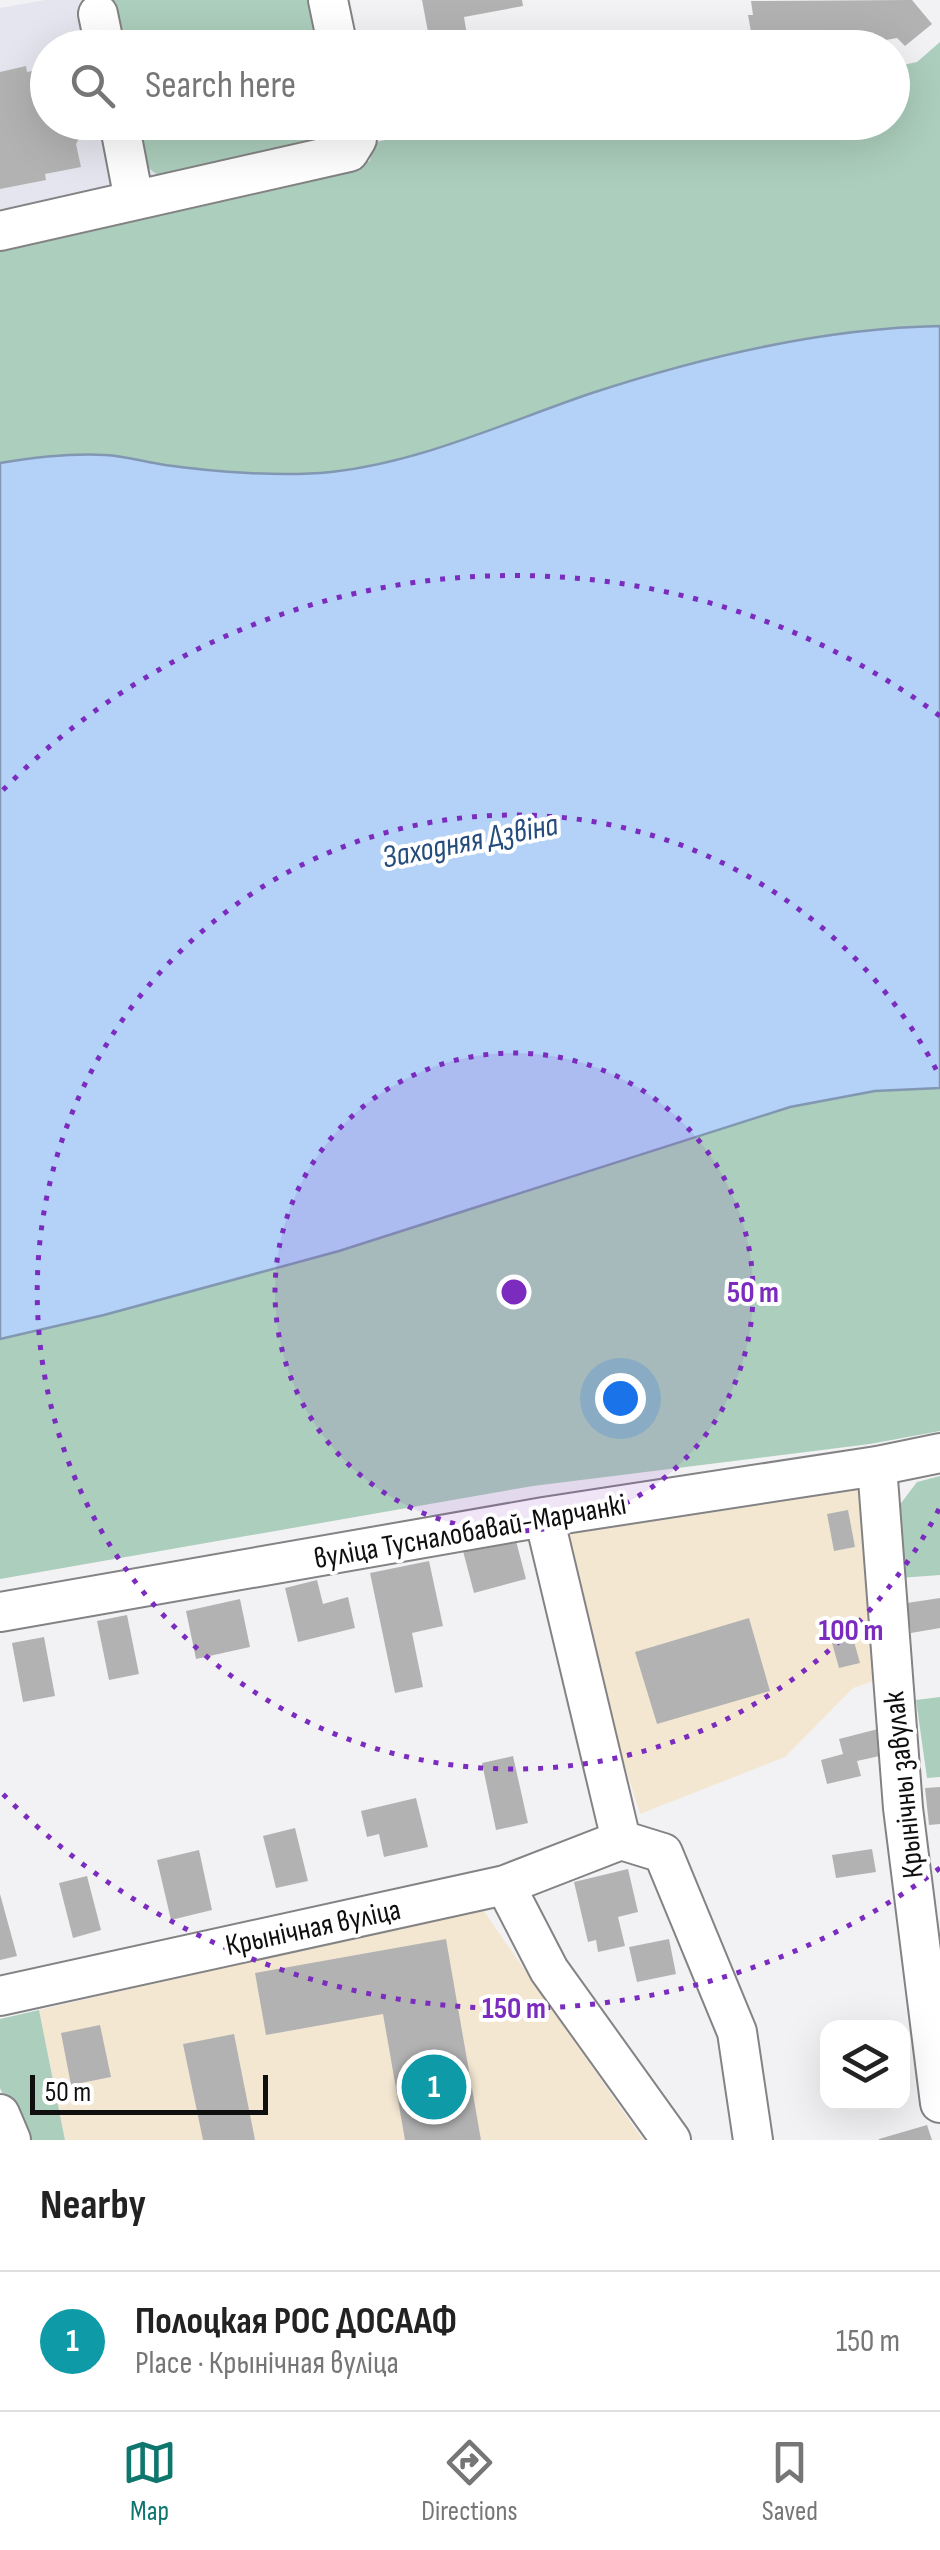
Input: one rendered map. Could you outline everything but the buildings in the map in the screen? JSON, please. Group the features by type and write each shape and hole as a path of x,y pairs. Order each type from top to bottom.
{"street":[{"path":"328,0 334,30"},
{"path":"122,140 134,200"},
{"path":"0,231 348,152 356,140"},
{"name":"вуліца Тусналобавай-Марчанкі","path":"0,1612 940,1453"},
{"name":"Крынічны завулак","path":"877,1466 903,1808 940,2103"},
{"path":"544,1517 620,1840 663,1853 737,2032 753,2140"},
{"name":"Крынічная вуліца","path":"0,1996 505,1884 620,1840"},
{"path":"505,1884 549,1970 670,2140"},
{"path":"0,2114 11,2140"}],"shaded area":[{"path":"45,0 346,0 352,30 30,30 30,140 370,140 371,161 0,248 0,8"},
{"path":"856,1478 883,1678 853,1688 785,1757 640,1814 594,1666 565,1535"},
{"path":"481,1907 643,2140 65,2140 39,2010"}],"green space":[{"path":"313,0 319,30 115,30 109,1"},
{"path":"940,42 940,326 852,332 720,357 592,393 398,460 331,472 226,472 92,455 0,463 0,248 370,161 372,143 385,140 910,140 910,63"},
{"path":"137,140 335,140 161,176 143,161"},
{"path":"922,1086 940,1088 940,1431 870,1444 533,1486 0,1579 0,1339 339,1251 790,1107"},
{"path":"940,1476 940,1575 899,1578 892,1515 917,1482"},
{"path":"940,1697 940,1777 927,1778 916,1700"},
{"path":"39,2010 65,2140 22,2140 0,2088 0,2019"}],"water":[{"name":"Заходняя Дзвіна","path":"940,326 940,1088 875,1091 790,1107 339,1251 0,1339 0,463 92,455 226,472 331,472 398,460 592,393 720,357 852,332"}],"place":[{"name":"Полоцкая РОС ДОСААФ","path":"434,2087"}]}
